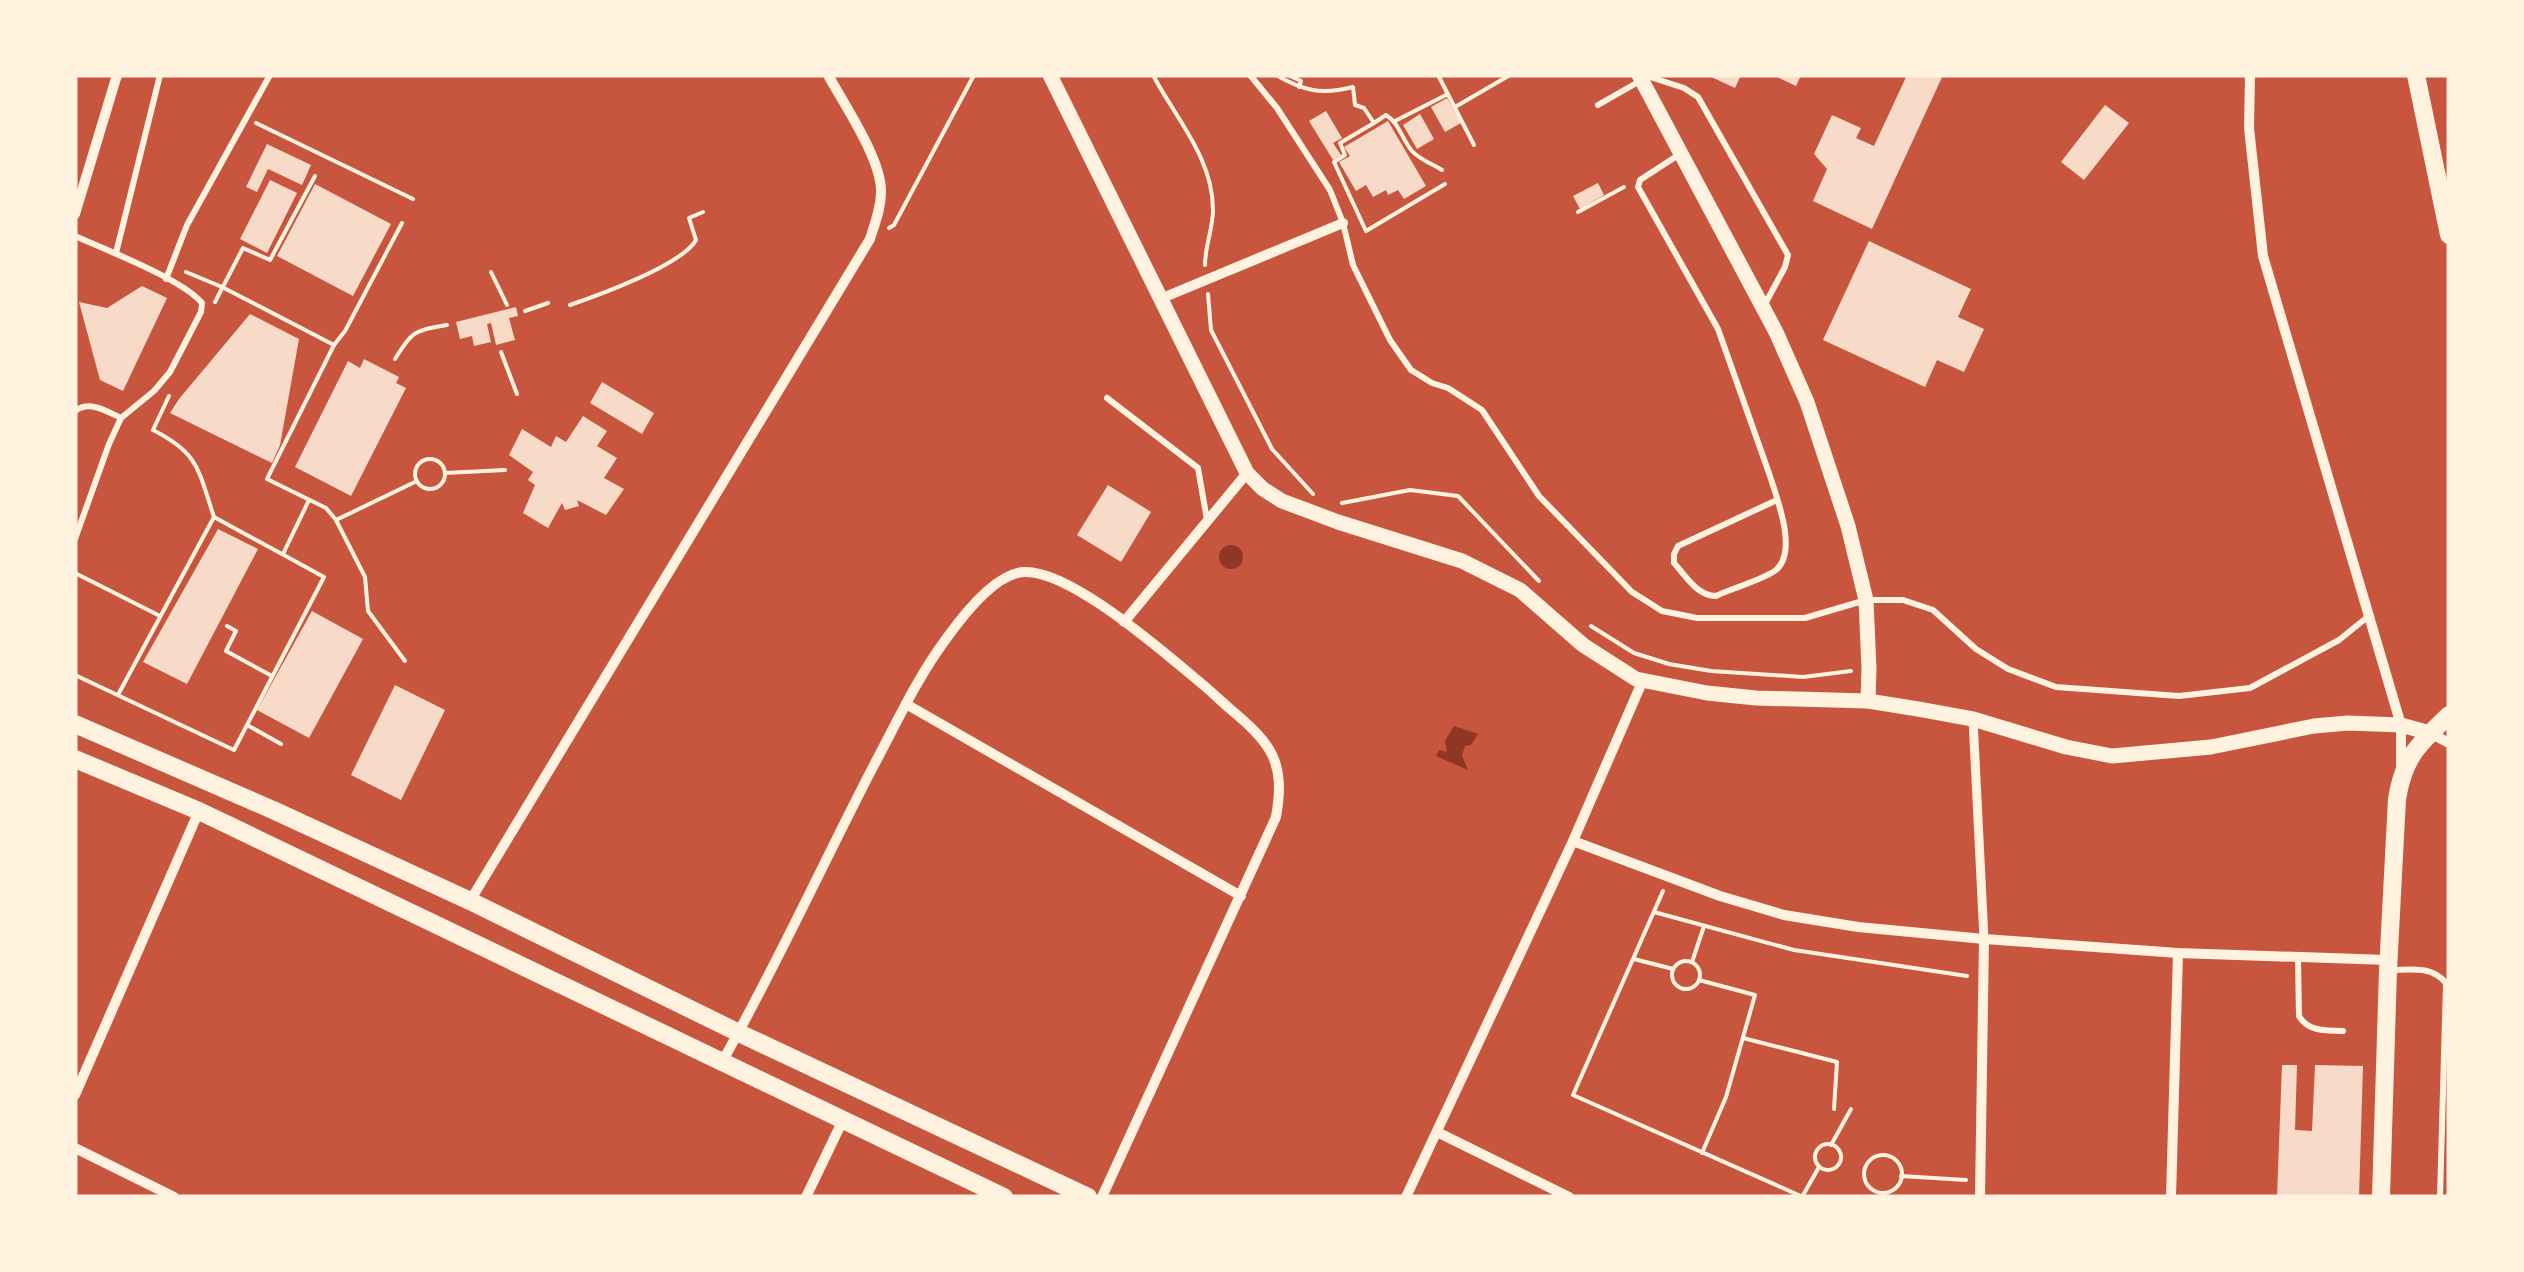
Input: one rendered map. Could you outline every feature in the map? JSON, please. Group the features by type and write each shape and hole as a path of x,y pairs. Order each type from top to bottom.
{"main road":[{"path":"2416,75 2449,236"},
{"path":"2381,1197 2388,965 2400,777 2411,753 2449,715"},
{"path":"75,724 470,901 738,1033 1088,1197"},
{"path":"75,759 199,810 1004,1197"},
{"path":"199,810 203,802 219,797 257,812 273,810"}],"street":[{"path":"75,214 116,75"},
{"path":"470,901 870,238 882,187 876,164 828,75"},
{"path":"1050,75 1247,472 1263,490 1338,522 1462,561 1520,590 1582,645 1636,679 1756,698 1868,702 1973,719 2066,747 2112,756 2211,747 2348,723 2401,724 2449,743"},
{"path":"2250,75 2249,128 2263,256 2401,724 2400,777"},
{"path":"1641,77 1776,332 1813,420 1848,526 1866,600 1868,702"},
{"path":"1160,299 1342,223"},
{"path":"1124,622 1247,472"},
{"path":"722,1062 906,704 945,640 968,610 1004,577 1041,572 1058,578 1124,622 1257,731 1272,752 1280,793 1276,818 1102,1197"},
{"path":"1406,1197 1644,680"},
{"path":"906,704 1241,896"},
{"path":"1973,719 1984,940 1980,1197"},
{"path":"75,1095 199,810"},
{"path":"1573,840 1720,896 1784,915 1858,927 1984,940 2388,965"},
{"path":"2172,1197 2178,953"},
{"path":"806,1197 843,1120"},
{"path":"1437,1132 1568,1197"},
{"path":"75,1148 174,1197"}],"lane":[{"path":"116,254 160,75"},
{"path":"166,279 187,225 270,75"},
{"path":"1250,75 1277,108 1330,190 1353,266 1390,340 1411,370 1482,410 1539,496 1632,592 1662,611 1697,618 1805,618 1866,600 1903,600 1934,610 1976,649 2008,669 2056,687 2179,696 2250,688 2338,640 2370,615"},
{"path":"1598,105 1641,77 1684,88 1698,96 1788,255 1763,308"},
{"path":"1681,153 1640,180 1638,187 1718,329 1778,500 1787,541 1785,557 1776,570 1716,596 1701,593 1674,563 1678,546 1778,500"},
{"path":"75,236 166,279 202,303 170,372 121,418 75,539"},
{"path":"1107,398 1198,468 1207,520"},
{"path":"75,411 82,406 98,407 121,418"},
{"path":"2298,957 2299,1016 2310,1028 2343,1031"},
{"path":"2388,965 2430,970 2446,983 2440,1197"}],"path":[{"path":"870,238 894,226 974,75"},
{"path":"1153,75 1207,169 1213,210 1204,260 1211,330 1272,448 1314,494"},
{"path":"1276,75 1298,88 1330,93 1353,88 1355,105 1364,108 1374,123"},
{"path":"1288,75 1301,81 1298,88"},
{"path":"1438,75 1474,144"},
{"path":"1456,107 1510,75"},
{"path":"1396,121 1448,94"},
{"path":"1442,170 1412,152 1396,121 1386,115 1340,143 1346,155 1334,162 1366,230 1445,184"},
{"path":"247,119 412,198"},
{"path":"243,248 270,260 316,176"},
{"path":"1578,212 1628,185 1638,187"},
{"path":"570,305 658,268 693,246 696,240 689,218 703,212"},
{"path":"402,222 334,345 267,480 326,508 336,520 366,577 368,611 406,661"},
{"path":"178,268 334,345"},
{"path":"491,272 507,305"},
{"path":"525,311 548,303"},
{"path":"394,358 410,335 447,325"},
{"path":"501,352 518,394"},
{"path":"75,675 234,750 324,577 214,517 194,459 174,440 153,430"},
{"path":"430,459 443,466 444,479 436,488 425,488 417,480 415,473 423,461 430,459"},
{"path":"445,474 504,470"},
{"path":"336,520 417,480"},
{"path":"1342,503 1410,490 1458,496 1542,583"},
{"path":"282,554 309,500"},
{"path":"118,695 214,517"},
{"path":"75,573 160,616"},
{"path":"227,626 236,631 226,651 273,676"},
{"path":"1591,626 1634,653 1683,666 1804,677 1870,669"},
{"path":"247,725 281,744"},
{"path":"1669,877 1573,1095 1802,1197 1819,1167"},
{"path":"1654,912 1794,950 1973,977"},
{"path":"1692,962 1704,926"},
{"path":"1633,959 1674,969"},
{"path":"1683,961 1692,962 1698,967 1699,980 1694,987 1680,988 1672,978 1674,969 1683,961"},
{"path":"1699,980 1755,995 1726,1098 1702,1153"},
{"path":"1742,1038 1837,1062 1834,1109"},
{"path":"1831,1145 1851,1109"},
{"path":"1822,1145 1831,1145 1840,1154 1840,1162 1830,1170 1819,1167 1816,1152 1822,1145"},
{"path":"1890,1156 1899,1164 1901,1176 1890,1192 1877,1195 1866,1185 1865,1166 1873,1157 1890,1156"},
{"path":"1901,1176 1973,1181"}],"shaded area":[{"path":"1231,545 1240,548 1240,566 1231,569 1222,566 1219,557 1222,548"},
{"path":"1454,726 1478,734 1471,745 1465,746 1462,755 1468,770 1436,756 1439,750 1447,752 1445,741"}],"building":[{"path":"1707,75 1741,75 1735,88"},
{"path":"1773,75 1801,75 1796,86"},
{"path":"1907,75 1943,75 1872,229 1813,201 1827,169 1814,154 1832,115 1861,128 1856,138 1874,146"},
{"path":"1447,98 1461,123 1445,132 1431,107"},
{"path":"2105,105 2129,123 2084,180 2061,162"},
{"path":"1326,111 1342,138 1333,143 1341,155 1333,160 1309,121"},
{"path":"1420,114 1434,139 1417,149 1403,125"},
{"path":"1388,121 1426,186 1404,199 1398,190 1388,195 1386,190 1373,197 1366,185 1356,191 1339,162 1350,156 1344,147"},
{"path":"267,144 311,165 302,185 268,169 257,192 246,187"},
{"path":"270,180 297,193 267,253 240,239"},
{"path":"1598,183 1604,195 1580,209 1573,196"},
{"path":"315,184 391,224 353,296 277,256"},
{"path":"1869,241 1971,289 1958,317 1984,329 1964,372 1937,360 1925,387 1823,340"},
{"path":"142,286 167,298 123,391 100,380 79,302 107,308"},
{"path":"516,307 518,316 509,318 515,340 496,345 491,323 487,324 491,342 474,346 472,336 460,339 456,322"},
{"path":"250,314 299,339 280,445 272,463 170,413"},
{"path":"364,359 399,377 396,383 406,388 351,496 295,467 348,361 360,368"},
{"path":"602,382 654,413 642,434 590,403"},
{"path":"583,416 607,431 597,446 617,458 604,478 624,489 606,515 577,500 579,506 565,510 562,503 548,528 523,513 535,485 528,480 533,472 509,455 522,429 551,447 556,436 566,442"},
{"path":"1108,485 1151,512 1121,562 1077,535"},
{"path":"218,529 258,549 187,684 143,662"},
{"path":"312,611 363,639 309,738 257,710"},
{"path":"395,685 445,710 401,800 351,775"},
{"path":"2282,1065 2297,1065 2295,1130 2312,1131 2315,1065 2363,1066 2359,1197 2277,1197"}]}
